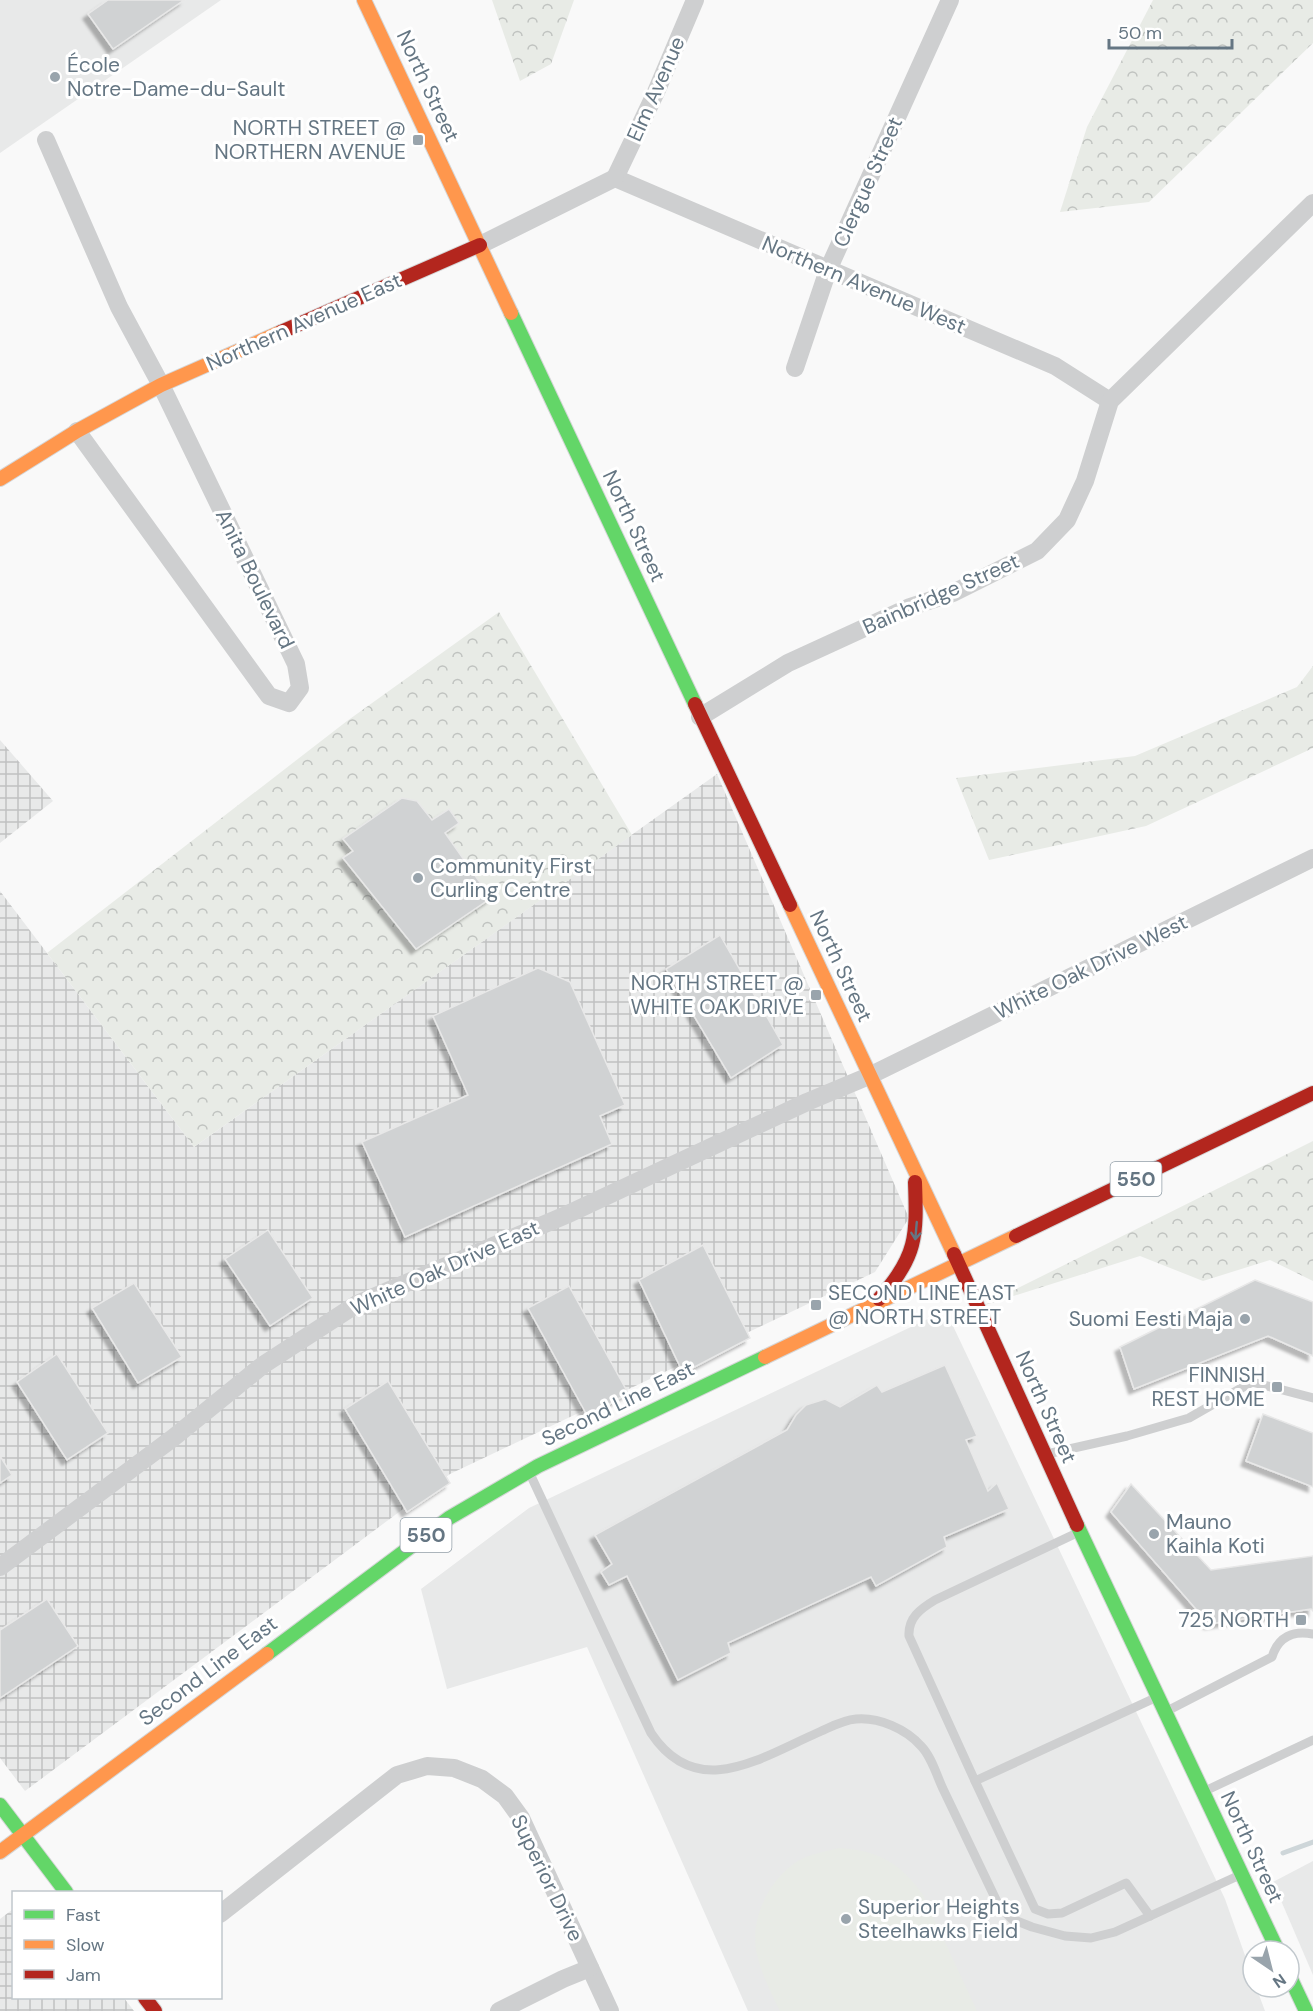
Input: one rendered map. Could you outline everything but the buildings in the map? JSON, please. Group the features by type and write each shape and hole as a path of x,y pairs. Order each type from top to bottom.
{"main road":[{"name":"North Street","path":"364,0 959,1264 1080,1532 1272,1939"},
{"name":"Northern Avenue East","path":"0,479 77,431 161,385 480,245"},
{"name":"Second Line East","path":"0,1852 448,1518 529,1471 1313,1093"},
{"path":"874,1305 897,1281 913,1250 917,1233 915,1173"},
{"path":"0,1805 64,1891"},
{"path":"146,1999 155,2011"}],"street":[{"name":"Elm Avenue","path":"615,178 656,92 695,0"},
{"name":"Clergue Street","path":"795,368 828,270 950,0"},
{"name":"Anita Boulevard","path":"46,140 119,307 161,385 296,664 300,687 289,703 270,696 77,431"},
{"name":"Northern Avenue East","path":"480,245 615,178"},
{"name":"Northern Avenue West","path":"615,178 1055,366 1110,401"},
{"name":"Bainbridge Street","path":"700,717 788,663 910,607 953,593 1037,550 1067,519 1085,481 1110,401 1313,203"},
{"name":"White Oak Drive West","path":"869,1076 1313,858"},
{"name":"White Oak Drive East","path":"0,1567 173,1438 263,1365 357,1304 566,1215 807,1102 869,1076"},
{"name":"Superior Drive","path":"222,1912 397,1775 427,1766 453,1768 482,1779 505,1796 521,1818 610,2011"},
{"path":"499,2011 590,1968"}],"lane":[{"path":"1045,1455 1127,1436 1189,1418 1252,1382 1313,1400"},
{"path":"529,1471 651,1733 662,1749 679,1761 701,1771 723,1770 742,1765 845,1721 864,1719 888,1724 907,1734 923,1748 999,1906 1012,1919 1065,1936 1091,1938 1115,1932 1242,1874"},
{"path":"1080,1532 935,1600 922,1608 912,1619 909,1636 1035,1909 1048,1914 1062,1913 1126,1883 1150,1916"},
{"path":"1165,1712 1272,1657 1279,1641 1296,1634 1313,1634"},
{"path":"975,1781 1158,1697"},
{"path":"1203,1792 1313,1740"}],"shaded area":[{"name":"École Notre-Dame-du-Sault","path":"0,0 221,0 0,153"},
{"path":"0,740 53,801 0,843"},
{"path":"717,774 909,1218 875,1272 450,1474 25,1791 0,1758 0,891 194,1147"},
{"path":"932,1317 953,1326 1225,1899 1241,1944 1241,1999 1260,1999 1265,2011 748,2011 587,1647 447,1689 421,1589 529,1508"},
{"path":"1313,1861 1313,1975 1301,1947 1301,1939 1298,1939 1273,1882"},
{"path":"12,1910 12,1999 125,1999 134,2011 0,2011 0,1919"}],"green space":[{"path":"492,0 574,0 551,64 520,81"},
{"path":"1153,0 1313,0 1313,43 1149,202 1060,212 1087,127"},
{"path":"499,612 632,835 194,1147 47,953 347,721"},
{"path":"1313,666 1313,748 1146,826 989,860 956,778 1135,756 1297,687"},
{"path":"1313,1141 1313,1281 1270,1260 1203,1281 1140,1256 982,1306"},
{"name":"Superior Heights Steelhawks Field","path":"838,1848 865,1852 887,1860 915,1884 923,1895 977,2011 780,2011 764,1977 757,1955 756,1928 763,1902 778,1879 798,1861"}],"waterway":[{"path":"1283,1853 1313,1842"}],"traffic: fast":[{"path":"511,313 695,704"},
{"path":"267,1654 449,1518 538,1466 765,1357"},
{"path":"1077,1525 1272,1939"},
{"path":"0,1805 65,1891"},
{"path":"1300,1999 1306,2011"}],"traffic: slow":[{"path":"364,0 511,313"},
{"path":"0,479 77,431 161,385 281,332"},
{"path":"790,905 954,1254"},
{"path":"765,1357 1016,1236"},
{"path":"0,1852 267,1654"}],"traffic: jam":[{"path":"281,332 480,245"},
{"path":"695,704 790,905"},
{"path":"1016,1236 1313,1093"},
{"path":"879,1299 892,1284 908,1258 915,1232 915,1182"},
{"path":"954,1254 1077,1525"},
{"path":"146,1999 155,2011"}],"place":[{"name":"École Notre-Dame-du-Sault","path":"55,77"},
{"name":"NORTH STREET @ NORTHERN AVENUE","path":"418,140"},
{"name":"Community First Curling Centre","path":"418,878"},
{"name":"NORTH STREET @ WHITE OAK DRIVE","path":"816,995"},
{"name":"SECOND LINE EAST @ NORTH STREET","path":"816,1305"},
{"name":"Suomi Eesti Maja","path":"1245,1319"},
{"name":"FINNISH REST HOME","path":"1277,1387"},
{"name":"Mauno Kaihla Koti","path":"1154,1534"},
{"name":"725 NORTH","path":"1301,1620"},
{"name":"Superior Heights Steelhawks Field","path":"846,1919"}]}
